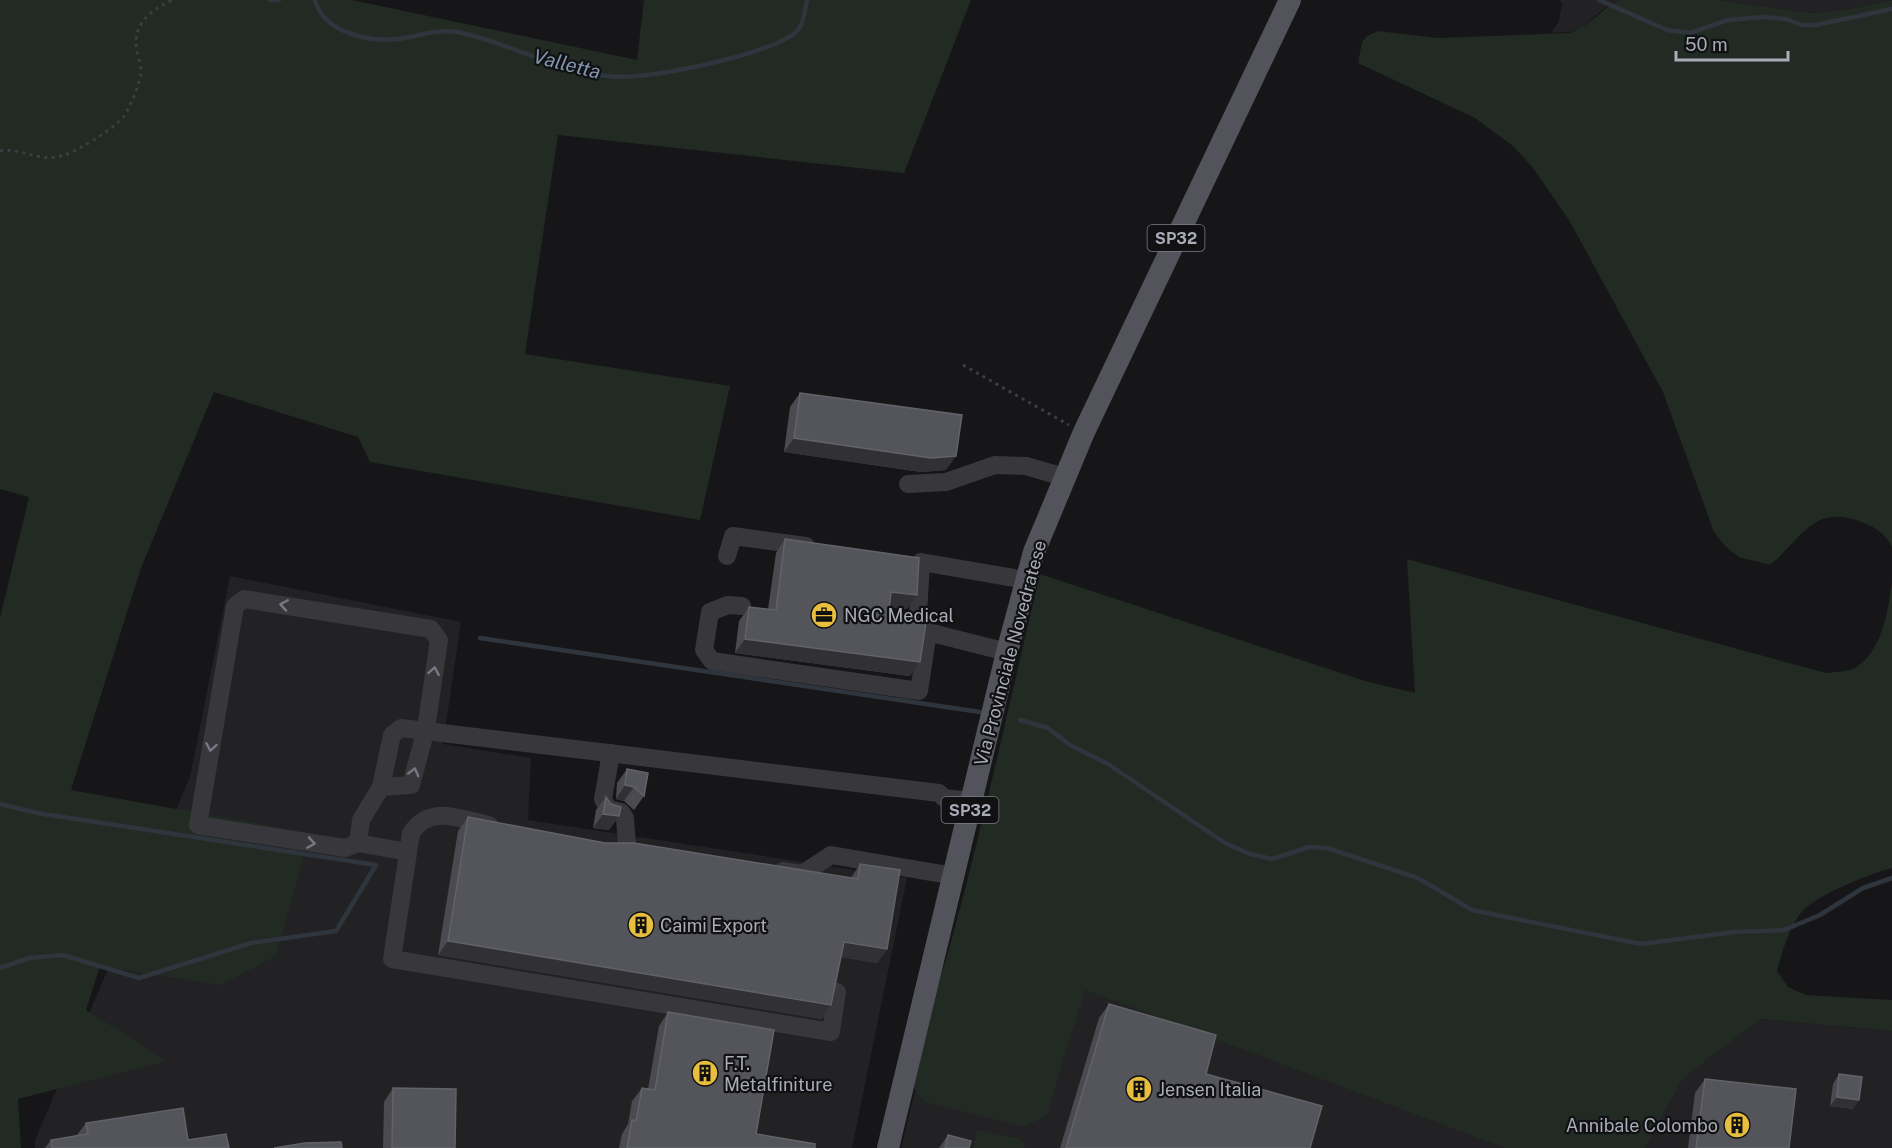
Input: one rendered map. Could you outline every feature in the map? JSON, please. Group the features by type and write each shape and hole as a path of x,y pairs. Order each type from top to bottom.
{"main road":[{"name":"SP32","path":"1065,477 1084,432 1290,0"},
{"name":"Via Provinciale Novedratese","path":"888,1148 1007,652 1034,552 1065,477"}],"lane":[{"path":"908,484 946,482 995,465 1026,466 1065,477"},
{"path":"727,556 732,536 827,549"},
{"path":"742,606 728,605 710,612 704,650 712,661 919,691 928,632 918,614 915,561 1026,580"},
{"path":"381,787 411,785 426,729 439,640 431,629 244,599 235,606 198,825 345,848 358,843 408,852"},
{"path":"928,632 1007,652"},
{"path":"358,843 361,820 381,787 392,735 401,728 426,729 939,793 944,798 972,801"},
{"path":"611,753 603,799 608,809 621,812 625,818 627,846"},
{"path":"504,828 435,814 420,820 411,833 392,959 831,1032 837,992"},
{"path":"607,846 627,846 650,850"},
{"path":"767,868 802,874 831,855 954,876"}],"path":[{"path":"0,151 19,152 43,159 68,154 118,123 125,115 142,72 136,49 136,31 152,10 172,0"},
{"path":"963,365 1084,432"}],"shaded area":[{"path":"0,0 352,0 637,60 644,0 971,0 904,173 558,135 525,354 730,386 700,520 370,462 358,437 214,392 141,568 71,790 310,833 276,956 221,985 100,966 86,1010 167,1061 18,1099 21,1148 0,1148 0,618 29,497 0,489"},
{"path":"1559,0 1620,0 1608,5 1578,31 1551,33 1559,21 1562,3"},
{"path":"1620,0 1717,0 1812,13 1845,10 1892,0 1892,547 1884,535 1873,527 1847,518 1832,517 1810,526 1770,565 1739,557 1725,546 1714,532 1663,392 1569,220 1533,168 1513,146 1475,118 1358,63 1362,42 1367,36 1378,31 1438,38 1569,33 1583,27"},
{"path":"1717,0 1892,0 1845,10 1812,13"},
{"path":"1407,559 1826,673 1855,668 1872,652 1882,630 1892,582 1892,868 1843,886 1807,907 1792,927 1777,971 1788,987 1806,995 1892,1000 1892,1031 1760,1019 1683,1078 1645,1148 1504,1148 1085,990 1047,1114 1025,1127 925,1102 914,1088 920,1049 976,848 1040,574 1365,681 1415,693"},
{"path":"230,576 461,622 443,744 531,758 528,820 907,878 852,1148 35,1148 35,1140 190,777"},
{"path":"952,939 1504,1148 901,1148"},
{"path":"1760,1019 1892,1031 1892,1148 1645,1148 1683,1077"},
{"path":"977,1130 1020,1139 1025,1148 973,1148"}],"building":[{"path":"800,393 962,415 956,456 931,458 794,438"},
{"name":"NGC Medical","path":"785,539 919,558 917,595 891,592 888,618 926,623 920,662 745,639 749,607 776,610"},
{"path":"627,769 648,773 644,796 634,787 625,785"},
{"path":"606,797 611,804 621,807 619,816 603,814"},
{"name":"Caimi Export","path":"468,817 605,843 634,843 858,879 860,864 900,870 887,949 844,942 831,1005 448,941"},
{"name":"Jensen Italia","path":"1109,1004 1216,1035 1206,1074 1322,1106 1310,1148 1066,1148"},
{"name":"F.T. Metalfiniture","path":"668,1012 774,1030 756,1134 815,1144 815,1148 627,1148 632,1120 636,1121 642,1088 655,1090"},
{"path":"1839,1074 1862,1077 1859,1100 1837,1097"},
{"name":"Annibale Colombo","path":"1705,1079 1796,1089 1789,1148 1696,1148"},
{"path":"393,1088 456,1089 455,1148 392,1148"},
{"path":"183,1108 188,1140 226,1134 229,1148 52,1148 51,1140 88,1134 86,1123"},
{"path":"948,1135 971,1141 969,1148 945,1148"},
{"path":"341,1142 342,1148 274,1148 305,1143"}],"waterway":[{"path":"270,0 279,0"},
{"name":"Valletta","path":"315,0 320,12 328,21 339,29 365,38 392,39 437,32 457,32 489,40 567,68 596,75 625,77 697,66 747,54 769,46 798,30 803,20 807,0"},
{"name":"Valletta","path":"1599,0 1667,30 1690,33 1728,20 1764,17 1786,19 1802,25 1816,25 1892,9"},
{"path":"480,638 980,712"},
{"path":"1020,720 1048,728 1070,745 1108,764 1225,843 1250,854 1272,859 1309,847 1327,848 1418,878 1472,910 1641,944 1734,932 1784,930 1820,915 1863,888 1892,878"},
{"path":"0,804 37,813 376,865 336,931 251,943 139,978 63,955 29,958 0,968"}],"place":[{"name":"NGC Medical","path":"824,615"},
{"name":"Caimi Export","path":"641,925"},
{"name":"F.T. Metalfiniture","path":"705,1073"},
{"name":"Jensen Italia","path":"1139,1089"},
{"name":"Annibale Colombo","path":"1737,1125"}]}
